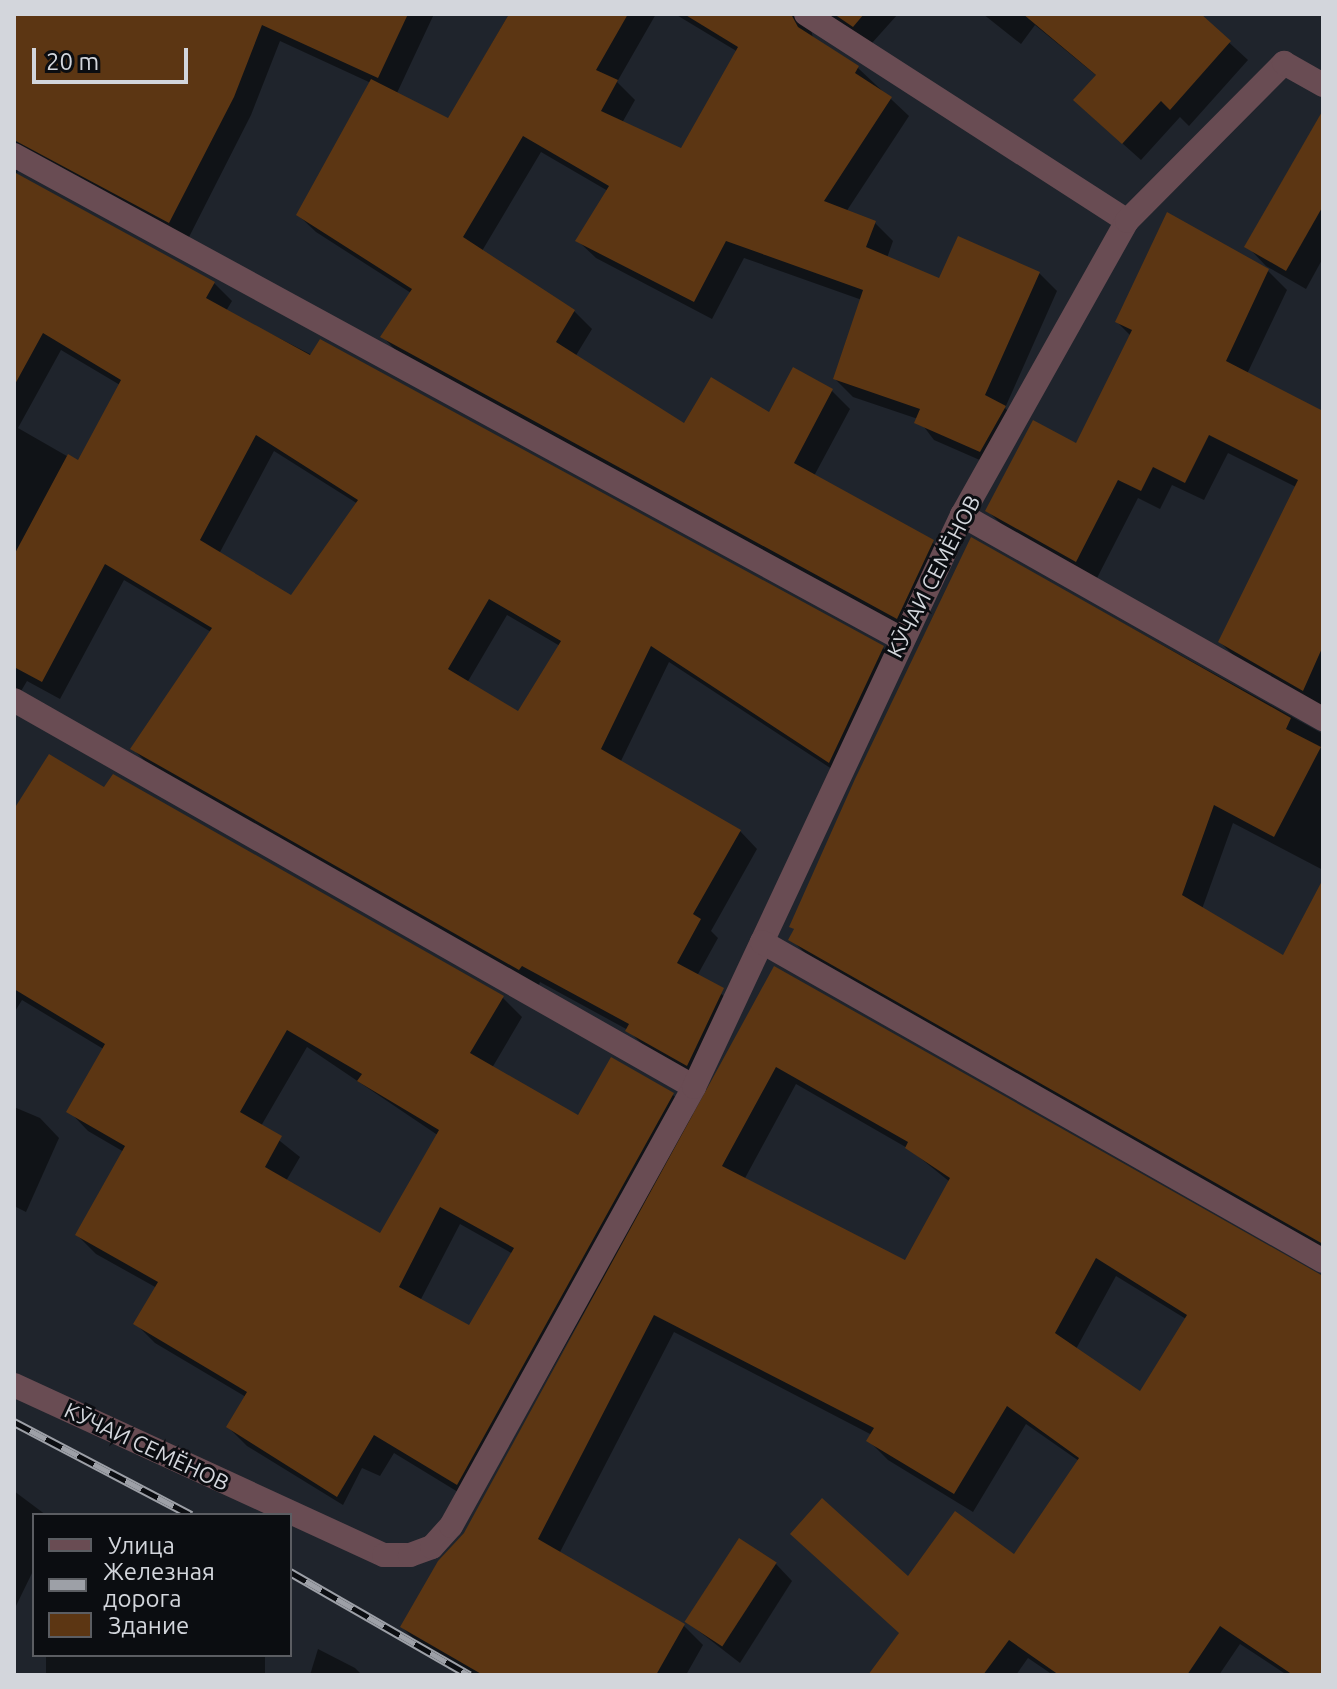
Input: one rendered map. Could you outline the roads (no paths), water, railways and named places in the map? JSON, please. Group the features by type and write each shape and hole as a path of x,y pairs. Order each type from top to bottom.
{"street":[{"path":"806,14 1127,221"},
{"name":"КӮЧАИ СЕМЁНОВ","path":"14,1385 384,1555 410,1555 432,1547 451,1526 694,1087 900,638 962,515 1127,221 1284,63 1323,85"},
{"path":"14,155 900,638"},
{"path":"962,515 1323,719"},
{"path":"14,700 694,1087"},
{"path":"762,942 1323,1261"}],"railway":[{"path":"14,1422 187,1513"},
{"path":"292,1573 469,1675"}]}
